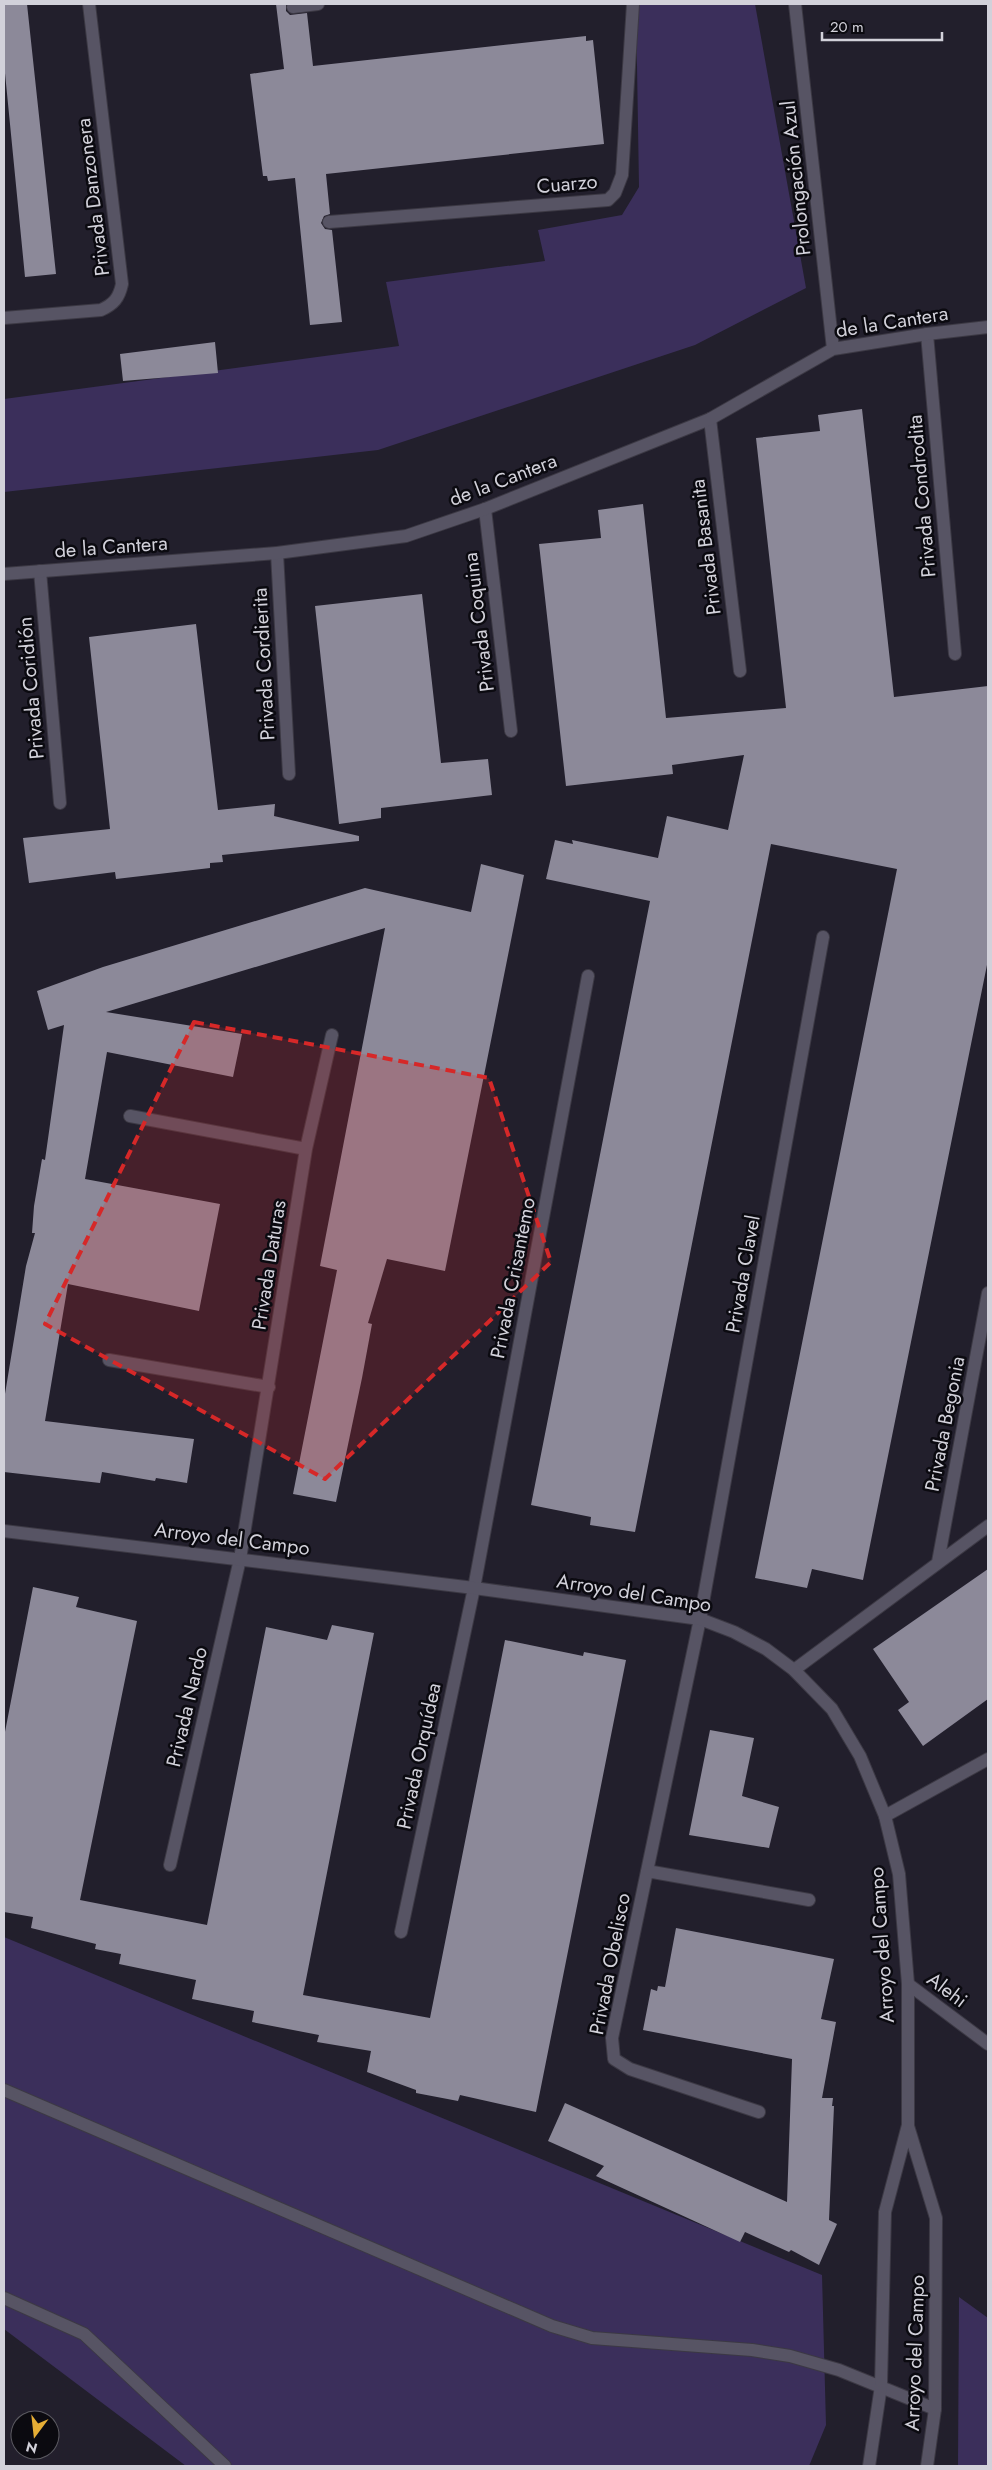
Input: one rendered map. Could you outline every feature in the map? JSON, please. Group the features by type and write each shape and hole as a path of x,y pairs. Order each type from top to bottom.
{"street":[{"name":"Privada Danzonera","path":"4,318 101,310 113,304 119,295 122,284 89,4"},
{"path":"293,7 318,4"},
{"name":"Cuarzo","path":"329,222 608,200 619,187 622,175 633,4"},
{"name":"Prolongación Azul","path":"795,4 834,349"},
{"name":"de la Cantera","path":"4,574 277,553 406,536 485,508 710,419 834,349 926,334 988,327"},
{"name":"Privada Condrodita","path":"926,334 955,654"},
{"name":"Privada Basanita","path":"710,419 740,671"},
{"name":"Privada Coquina","path":"485,508 511,731"},
{"name":"Privada Cordierita","path":"277,553 288,774"},
{"name":"Privada Coridión","path":"40,571 60,802"},
{"name":"Privada Clavel","path":"700,1618 823,937"},
{"name":"Privada Crisantemo","path":"474,1588 588,976"},
{"name":"Privada Daturas","path":"240,1558 306,1149 332,1035"},
{"path":"130,1116 306,1149"},
{"name":"Privada Begonia","path":"938,1562 988,1293"},
{"path":"109,1360 269,1387"},
{"path":"794,1670 988,1526"},
{"name":"Arroyo del Campo","path":"4,1531 240,1558 700,1618 734,1632 766,1649 794,1670 832,1709 860,1756 885,1816 899,1874 908,1984 908,2125 885,2212 881,2386 869,2466"},
{"name":"Privada Nardo","path":"170,1864 240,1558"},
{"name":"Privada Orquídea","path":"401,1932 474,1588"},
{"name":"Privada Obelisco","path":"700,1618 612,2038 614,2059 630,2069 759,2112"},
{"path":"885,1816 986,1763"},
{"name":"Privada Obelisco","path":"647,1871 809,1900"},
{"name":"Alehi","path":"908,1984 988,2044"},
{"path":"4,2090 552,2326 592,2338 752,2350 790,2356 839,2370 936,2409"},
{"name":"Arroyo del Campo","path":"908,2125 936,2218 936,2409 927,2466"},
{"path":"4,2298 84,2334 225,2466"}],"highlighted area":[{"path":"194,1022 489,1078 551,1262 325,1479 45,1324"}],"shaded area":[{"path":"636,4 755,4 806,288 695,345 378,450 4,492 4,399 399,346 386,282 545,261 538,230 622,215 639,187"},
{"path":"4,1937 822,2275 826,2425 809,2466 186,2466 4,2329"},
{"path":"959,2297 988,2318 988,2466 958,2466"}],"building":[{"path":"4,4 27,4 56,274 25,277 4,63"},
{"path":"276,4 286,4 286,11 290,15 307,13 313,66 586,36 586,41 593,40 604,144 326,174 330,214 324,216 321,223 325,229 332,230 342,322 310,325 295,178 268,181 267,176 263,176 250,74 284,69"},
{"path":"215,342 218,373 123,381 120,354"},
{"path":"862,409 894,697 988,686 988,960 863,1580 812,1569 807,1588 755,1578 897,869 771,844 635,1532 590,1525 591,1517 531,1505 650,901 546,879 555,840 573,844 572,840 658,858 667,816 728,830 744,755 672,765 673,774 566,786 539,544 601,538 598,510 643,504 666,718 786,708 756,438 820,431 818,415"},
{"path":"422,594 441,763 488,759 492,795 381,808 381,818 339,824 315,606"},
{"path":"196,624 218,810 275,804 274,816 359,836 359,841 222,855 223,862 210,863 210,868 116,879 115,872 29,883 23,838 110,829 89,637"},
{"path":"481,864 524,875 445,1271 387,1259 368,1323 372,1324 336,1502 293,1494 337,1270 320,1266 385,928 106,1012 242,1034 233,1077 107,1052 85,1179 220,1204 199,1311 68,1284 45,1421 194,1439 187,1483 156,1478 155,1481 102,1472 100,1483 4,1472 4,1400 26,1266 35,1233 32,1233 34,1206 42,1159 45,1160 64,1025 48,1030 37,991 103,967 365,888 471,912"},
{"path":"988,1569 988,1699 923,1746 898,1710 909,1702 873,1649"},
{"path":"33,1587 79,1597 76,1607 137,1621 80,1900 207,1925 266,1627 327,1640 332,1625 374,1633 303,1995 430,2018 505,1640 583,1656 584,1652 626,1660 536,2112 460,2095 458,2101 416,2093 416,2090 367,2072 371,2051 317,2042 319,2035 252,2022 254,2011 192,1999 196,1980 119,1964 121,1954 95,1949 96,1944 31,1928 33,1917 4,1912 4,1737"},
{"path":"710,1730 754,1738 742,1796 779,1807 769,1848 689,1835"},
{"path":"676,1928 834,1959 821,2019 836,2022 822,2098 833,2098 832,2106 834,2106 829,2220 837,2224 819,2265 791,2250 789,2252 745,2232 740,2242 596,2176 604,2166 548,2141 565,2103 787,2202 792,2059 643,2030 651,1989 657,1991 658,1986 665,1987"}]}
